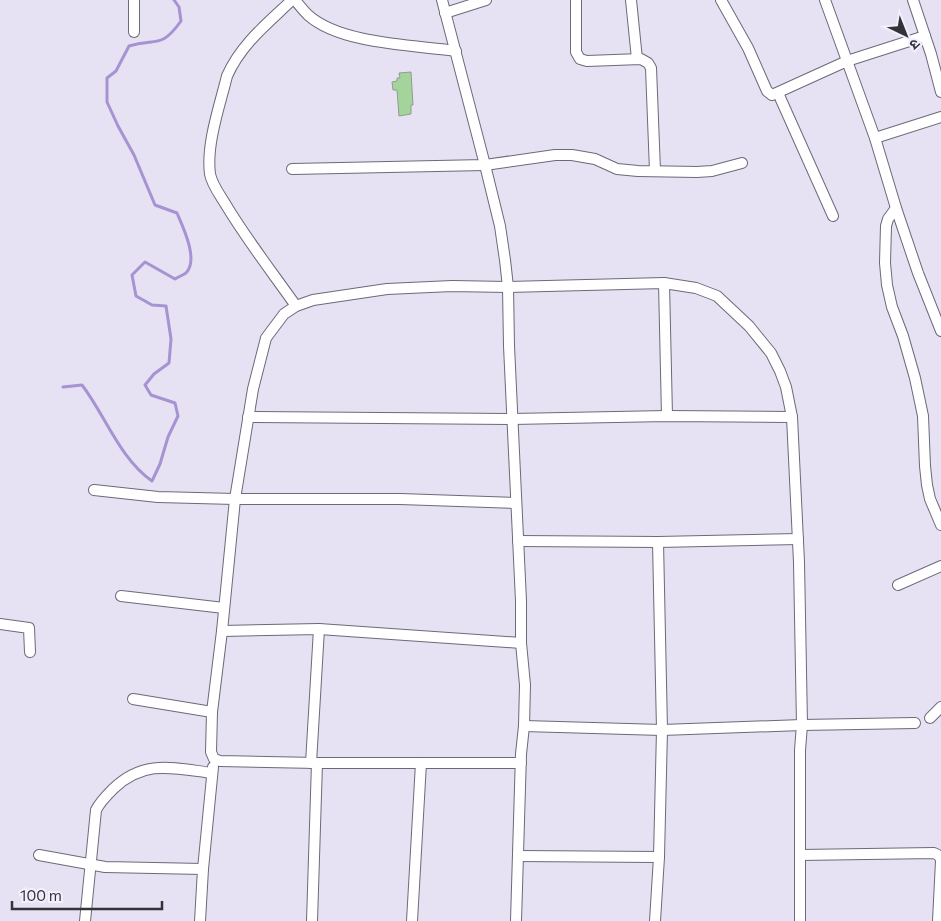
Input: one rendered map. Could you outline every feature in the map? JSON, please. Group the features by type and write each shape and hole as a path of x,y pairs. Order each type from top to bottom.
{"street":[{"path":"134,0 134,32"},
{"path":"296,306 234,218 216,189 210,173 214,133 227,76 232,66 251,40 294,0 317,21 332,30 354,37 456,51"},
{"path":"442,0 486,164 500,226 508,286 521,643 525,685 516,921"},
{"path":"445,13 486,0"},
{"path":"576,0 576,52 580,60 637,59 645,60 651,68 655,171"},
{"path":"631,0 637,59"},
{"path":"721,0 748,48 767,91 772,94 778,93 847,61 925,36"},
{"path":"825,0 875,138 918,273 941,331"},
{"path":"913,0 938,70 941,92"},
{"path":"778,93 833,216"},
{"path":"875,138 941,117"},
{"path":"292,169 486,164 572,154 596,159 617,169 705,172 742,163"},
{"path":"896,208 888,219 885,233 887,285 892,307 910,359 921,406 927,486 930,499 941,524"},
{"path":"664,283 668,416"},
{"path":"200,921 214,759 211,752 212,712 235,499 252,390 266,338 284,314 296,306 313,300 387,289 452,286 664,283 696,288 717,296 749,326 771,353 786,387 792,417 798,539 802,725 800,921"},
{"path":"248,417 512,419 668,416 792,417"},
{"path":"94,490 158,497 516,502"},
{"path":"518,540 658,542 798,539"},
{"path":"655,921 659,857 662,730 658,542"},
{"path":"898,585 941,566"},
{"path":"121,596 224,608"},
{"path":"0,624 29,628 30,652"},
{"path":"222,631 319,629 521,643"},
{"path":"312,921 314,763 319,629"},
{"path":"133,699 212,712"},
{"path":"930,718 941,707"},
{"path":"524,726 662,730 915,723"},
{"path":"214,759 220,761 314,763 521,763"},
{"path":"412,921 420,763"},
{"path":"85,921 96,810 104,797 130,775 148,768 173,768 212,772"},
{"path":"800,855 934,853 941,860 938,921"},
{"path":"40,855 90,865 203,869"},
{"path":"518,856 659,857"}],"building":[{"path":"411,72 413,105 411,105 411,114 399,116 397,90 393,90 392,82 400,78 399,73"}],"waterway":[{"path":"63,387 82,385 122,449 141,472 152,481 178,416 175,403 151,395 145,385 154,374 169,363 171,339 166,306 152,305 136,296 132,275 145,262 175,279 186,273 190,267 191,260 189,243 177,213 155,205 134,155 118,126 107,102 107,78 116,71 129,46 158,41 168,36 174,30 181,21 179,7 174,0"}]}
